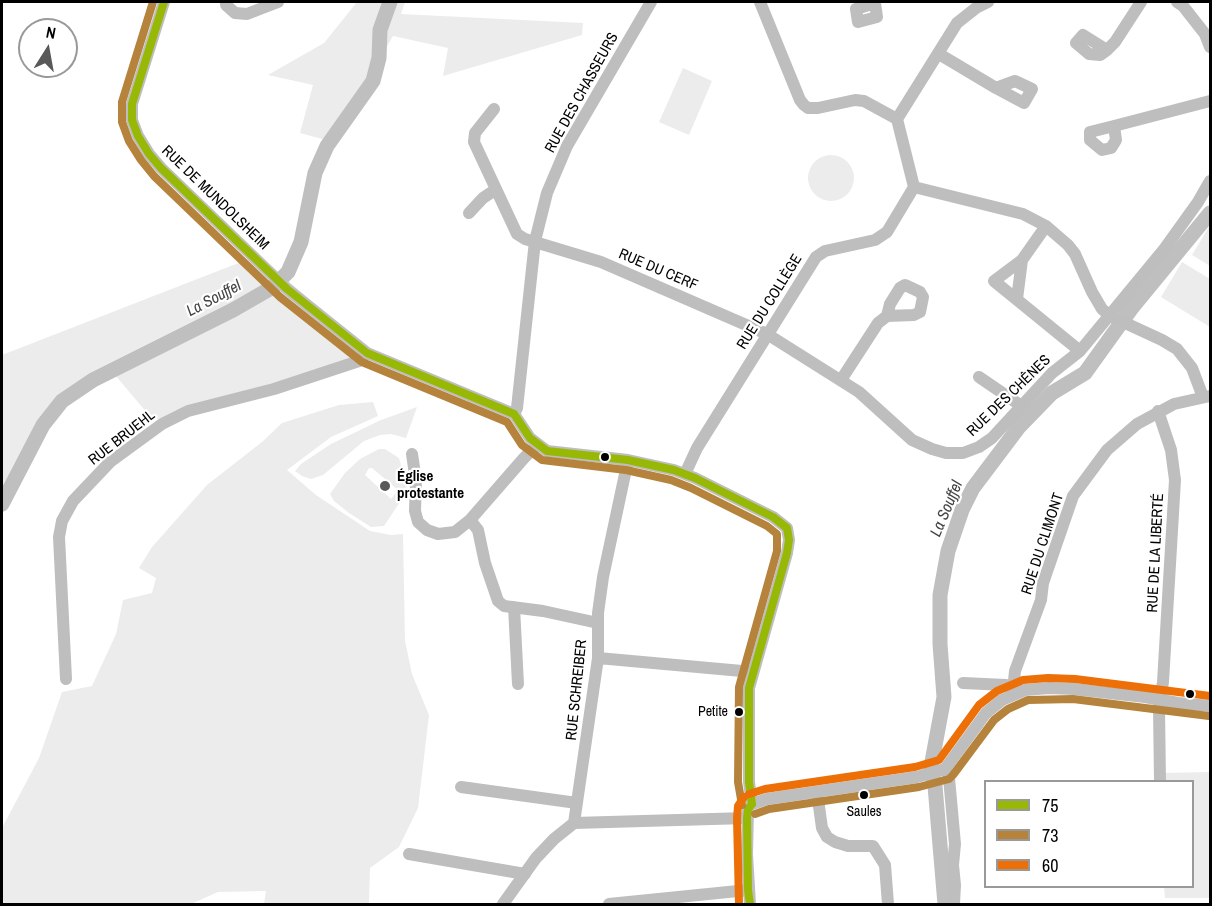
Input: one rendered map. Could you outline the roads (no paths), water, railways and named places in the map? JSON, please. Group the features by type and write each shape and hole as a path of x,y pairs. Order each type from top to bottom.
{"street":[{"name":"RUE DE MUNDOLSHEIM","path":"164,2 132,104 132,120 148,154 287,289 367,353 514,414"},
{"path":"226,2 226,5 235,13 247,14 278,2"},
{"name":"RUE DES CHASSEURS","path":"514,414 517,408 535,241 547,193 567,146 651,2"},
{"path":"760,2 800,100 808,108 864,100 897,118"},
{"path":"988,2 957,22 897,118 914,188 1023,214 1046,226 1075,254 1092,292 1110,316"},
{"path":"1107,50 1115,42 1141,2"},
{"path":"1177,2 1183,6 1205,34 1210,47"},
{"path":"939,54 996,87"},
{"path":"1114,126 1210,101"},
{"name":"RUE DU CERF","path":"494,109 475,133 474,142 517,234 525,239 601,262 767,334"},
{"name":"RUE DES CHÊNES","path":"767,334 859,392 912,440 946,453 963,453 980,447 992,438 1020,405 1052,373 1080,351 1165,248 1210,181"},
{"name":"RUE DU COLLÈGE","path":"686,474 697,448 816,257 825,251 875,240 887,232 914,188"},
{"path":"469,213 483,198 495,190"},
{"path":"1046,226 1022,260 994,280 1080,351"},
{"path":"1017,299 1022,260"},
{"path":"841,380 878,323 887,316"},
{"name":"RUE DU CLIMONT","path":"1018,693 1014,681 1015,671 1041,600 1044,583 1069,503 1107,450 1137,424 1158,411 1182,401 1207,396 1184,356 1162,340 1110,316"},
{"name":"RUE BRUEHL","path":"66,679 59,537 62,521 73,501 110,462 162,424 188,411 274,388 359,361 367,353"},
{"path":"979,376 1020,405"},
{"name":"RUE DE LA LIBERTÉ","path":"1158,411 1173,457 1175,480 1159,708 1160,780"},
{"path":"514,414 537,445 547,451 628,460 686,474 782,522 789,533 787,553 753,672 748,702 749,796 752,804"},
{"path":"412,454 416,481 415,511 418,522 427,530 438,534 455,532 470,520 537,445"},
{"name":"RUE SCHREIBER","path":"574,823 598,658 598,623 603,577 628,460"},
{"path":"470,520 478,530 485,563 498,601 504,606 598,623"},
{"path":"514,607 518,684"},
{"path":"598,658 753,672"},
{"path":"963,682 1006,685 1018,693"},
{"path":"936,772 986,713 1002,700 1018,693 1040,688 1062,688 1210,706"},
{"path":"750,904 747,818 748,809 752,804 767,799 936,772 949,778 955,844 954,904"},
{"path":"461,787 578,803"},
{"path":"817,792 822,828 827,837 848,846 873,846 885,865 888,904"},
{"path":"508,902 525,874 554,839 574,823 747,818"},
{"path":"409,854 525,874"},
{"path":"609,904 748,890"}],"waterway":[{"name":"La Souffel","path":"2,504 43,425 62,401 93,380 233,310 273,287 288,272 301,242 315,173 327,146 373,81 379,58 380,30 390,2"},
{"name":"La Souffel","path":"945,904 935,786 931,767 944,697 940,644 940,595 948,551 962,510 973,488 1019,427 1052,393 1085,373 1131,309 1210,213"}],"place":[{"name":"Église protestante","path":"385,486"},
{"name":"Petite","path":"739,712"},
{"name":"Saules","path":"864,795"}]}
